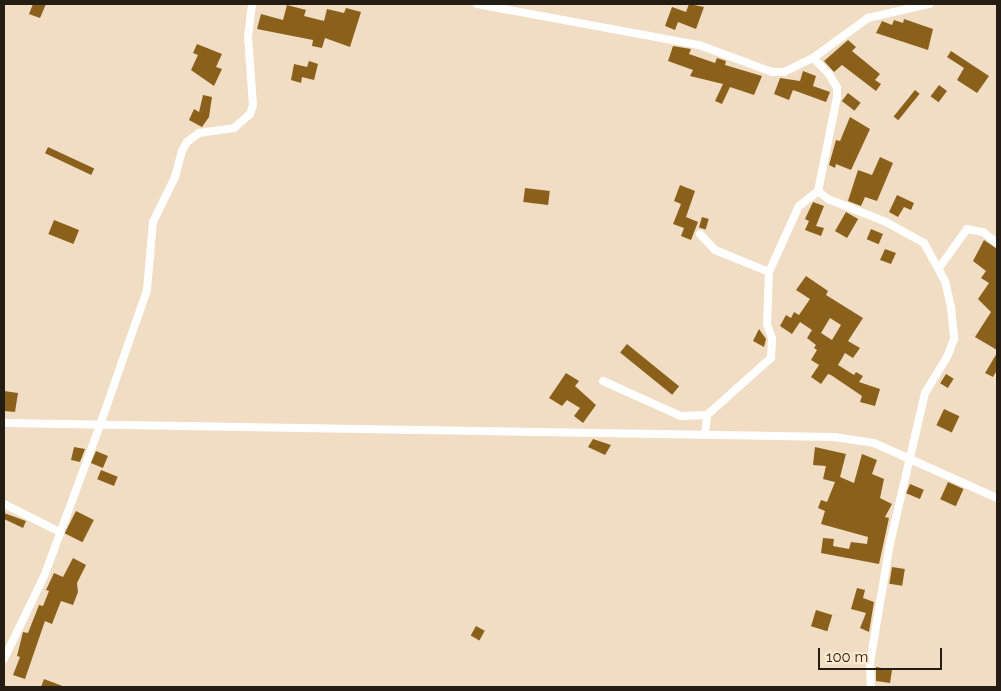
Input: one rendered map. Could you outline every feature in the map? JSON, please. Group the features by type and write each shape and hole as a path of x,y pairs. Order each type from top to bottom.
{"street":[{"path":"4,659 45,574 100,425 147,290 152,222 175,177 182,151 187,142 199,133 234,128 244,121 253,105 248,37 252,4"},
{"path":"476,4 699,45 772,72 793,70 813,58 868,18 929,4"},
{"path":"602,381 681,416 707,415 772,358 772,340 766,324 769,272 799,206 818,191 837,97 837,88 829,74 813,58"},
{"path":"818,191 828,199 916,236 927,248 939,268 951,308 954,339 925,393 890,543 880,616 870,663 871,687"},
{"path":"939,268 967,229 983,232 997,242"},
{"path":"700,234 715,250 769,272"},
{"path":"705,435 707,415"},
{"path":"4,423 834,437 874,443 997,498"},
{"path":"4,504 60,532"}],"building":[{"path":"33,4 46,4 40,18 29,14"},
{"path":"689,4 704,7 696,29 678,22 675,30 665,26 672,7 686,12"},
{"path":"287,5 306,10 304,16 324,21 327,9 344,13 346,8 361,12 350,47 325,38 322,48 312,46 313,40 257,29 261,14 283,20"},
{"path":"904,19 933,29 928,50 876,33 882,21 892,25 894,20 903,23"},
{"path":"848,40 856,47 852,51 880,74 875,80 881,84 876,91 842,65 834,72 824,61"},
{"path":"197,44 222,54 216,67 222,69 214,86 191,70 198,55 193,53"},
{"path":"673,46 691,49 689,54 715,63 717,58 726,61 725,65 762,76 754,95 730,87 722,104 715,101 723,84 690,76 693,70 668,61"},
{"path":"951,51 989,76 977,93 957,80 964,68 947,57"},
{"path":"309,61 318,64 314,80 302,77 301,83 291,80 294,64 307,67"},
{"path":"803,71 816,76 813,86 830,92 826,102 793,90 789,100 774,94 780,78 800,81"},
{"path":"939,85 947,91 939,102 931,96"},
{"path":"915,90 920,94 898,120 894,116"},
{"path":"848,93 861,103 854,111 842,101"},
{"path":"203,95 212,97 209,117 202,127 189,120 194,109 199,112"},
{"path":"850,117 870,129 851,170 836,164 835,168 829,165 836,140 840,141"},
{"path":"48,147 94,169 91,175 45,153"},
{"path":"880,157 893,163 877,201 865,197 861,206 848,201 858,170 872,175"},
{"path":"680,185 695,191 686,217 698,222 691,240 681,236 684,228 673,224 681,204 674,201"},
{"path":"525,188 550,191 548,205 523,202"},
{"path":"897,195 914,203 911,210 904,207 898,217 889,212"},
{"path":"813,202 824,206 816,226 824,228 821,236 805,230 809,221 805,219"},
{"path":"846,212 858,219 847,238 835,231"},
{"path":"702,217 709,219 706,230 699,228"},
{"path":"54,220 79,230 73,244 48,234"},
{"path":"871,229 883,234 879,244 867,239"},
{"path":"984,240 997,249 997,350 975,337 991,312 978,299 989,283 981,278 986,271 973,261"},
{"path":"885,249 896,253 891,264 880,260"},
{"path":"806,276 828,291 826,295 863,318 848,341 860,348 853,358 845,353 838,365 854,375 856,372 863,376 859,382 880,389 875,406 860,402 862,396 831,375 828,374 821,384 811,377 819,365 811,360 817,350 814,348 816,345 807,338 812,330 800,322 792,334 780,326 786,315 791,318 794,312 799,315 810,299 796,290","holes":["830,318 841,325 832,340 821,333"]},
{"path":"759,329 766,339 764,347 753,341"},
{"path":"627,344 679,386 672,395 620,353"},
{"path":"997,353 997,370 993,377 985,373"},
{"path":"566,373 579,381 575,386 596,405 583,423 574,416 580,408 567,400 562,406 549,398"},
{"path":"946,374 954,379 948,388 940,383"},
{"path":"4,391 18,393 15,412 4,411"},
{"path":"944,409 959,416 952,432 936,425"},
{"path":"593,439 611,445 605,455 588,447"},
{"path":"74,447 85,449 80,462 71,460"},
{"path":"815,447 846,454 840,477 854,483 862,454 877,460 872,474 884,479 880,498 892,504 885,517 889,518 879,564 821,553 823,538 834,539 833,546 849,549 851,542 867,544 868,537 821,524 825,511 818,508 821,500 827,502 835,482 823,479 826,466 813,465"},
{"path":"96,451 108,456 103,468 91,463"},
{"path":"101,470 118,477 114,486 97,479"},
{"path":"948,482 964,489 956,506 940,499"},
{"path":"910,484 924,490 920,499 906,493"},
{"path":"76,511 94,520 82,542 65,533"},
{"path":"4,513 26,521 23,528 4,519"},
{"path":"73,558 86,565 77,583 78,592 73,605 61,601 52,624 45,621 25,679 13,675 20,657 17,656 23,632 28,633 39,605 43,606 49,591 46,590 54,573 63,577"},
{"path":"892,567 905,569 902,586 889,584"},
{"path":"857,588 865,590 863,598 874,602 869,632 860,628 866,613 851,609"},
{"path":"816,610 832,615 827,631 811,626"},
{"path":"476,626 485,631 479,640 471,636"},
{"path":"876,667 892,670 890,683 876,681"},
{"path":"44,679 65,687 41,687"}]}
